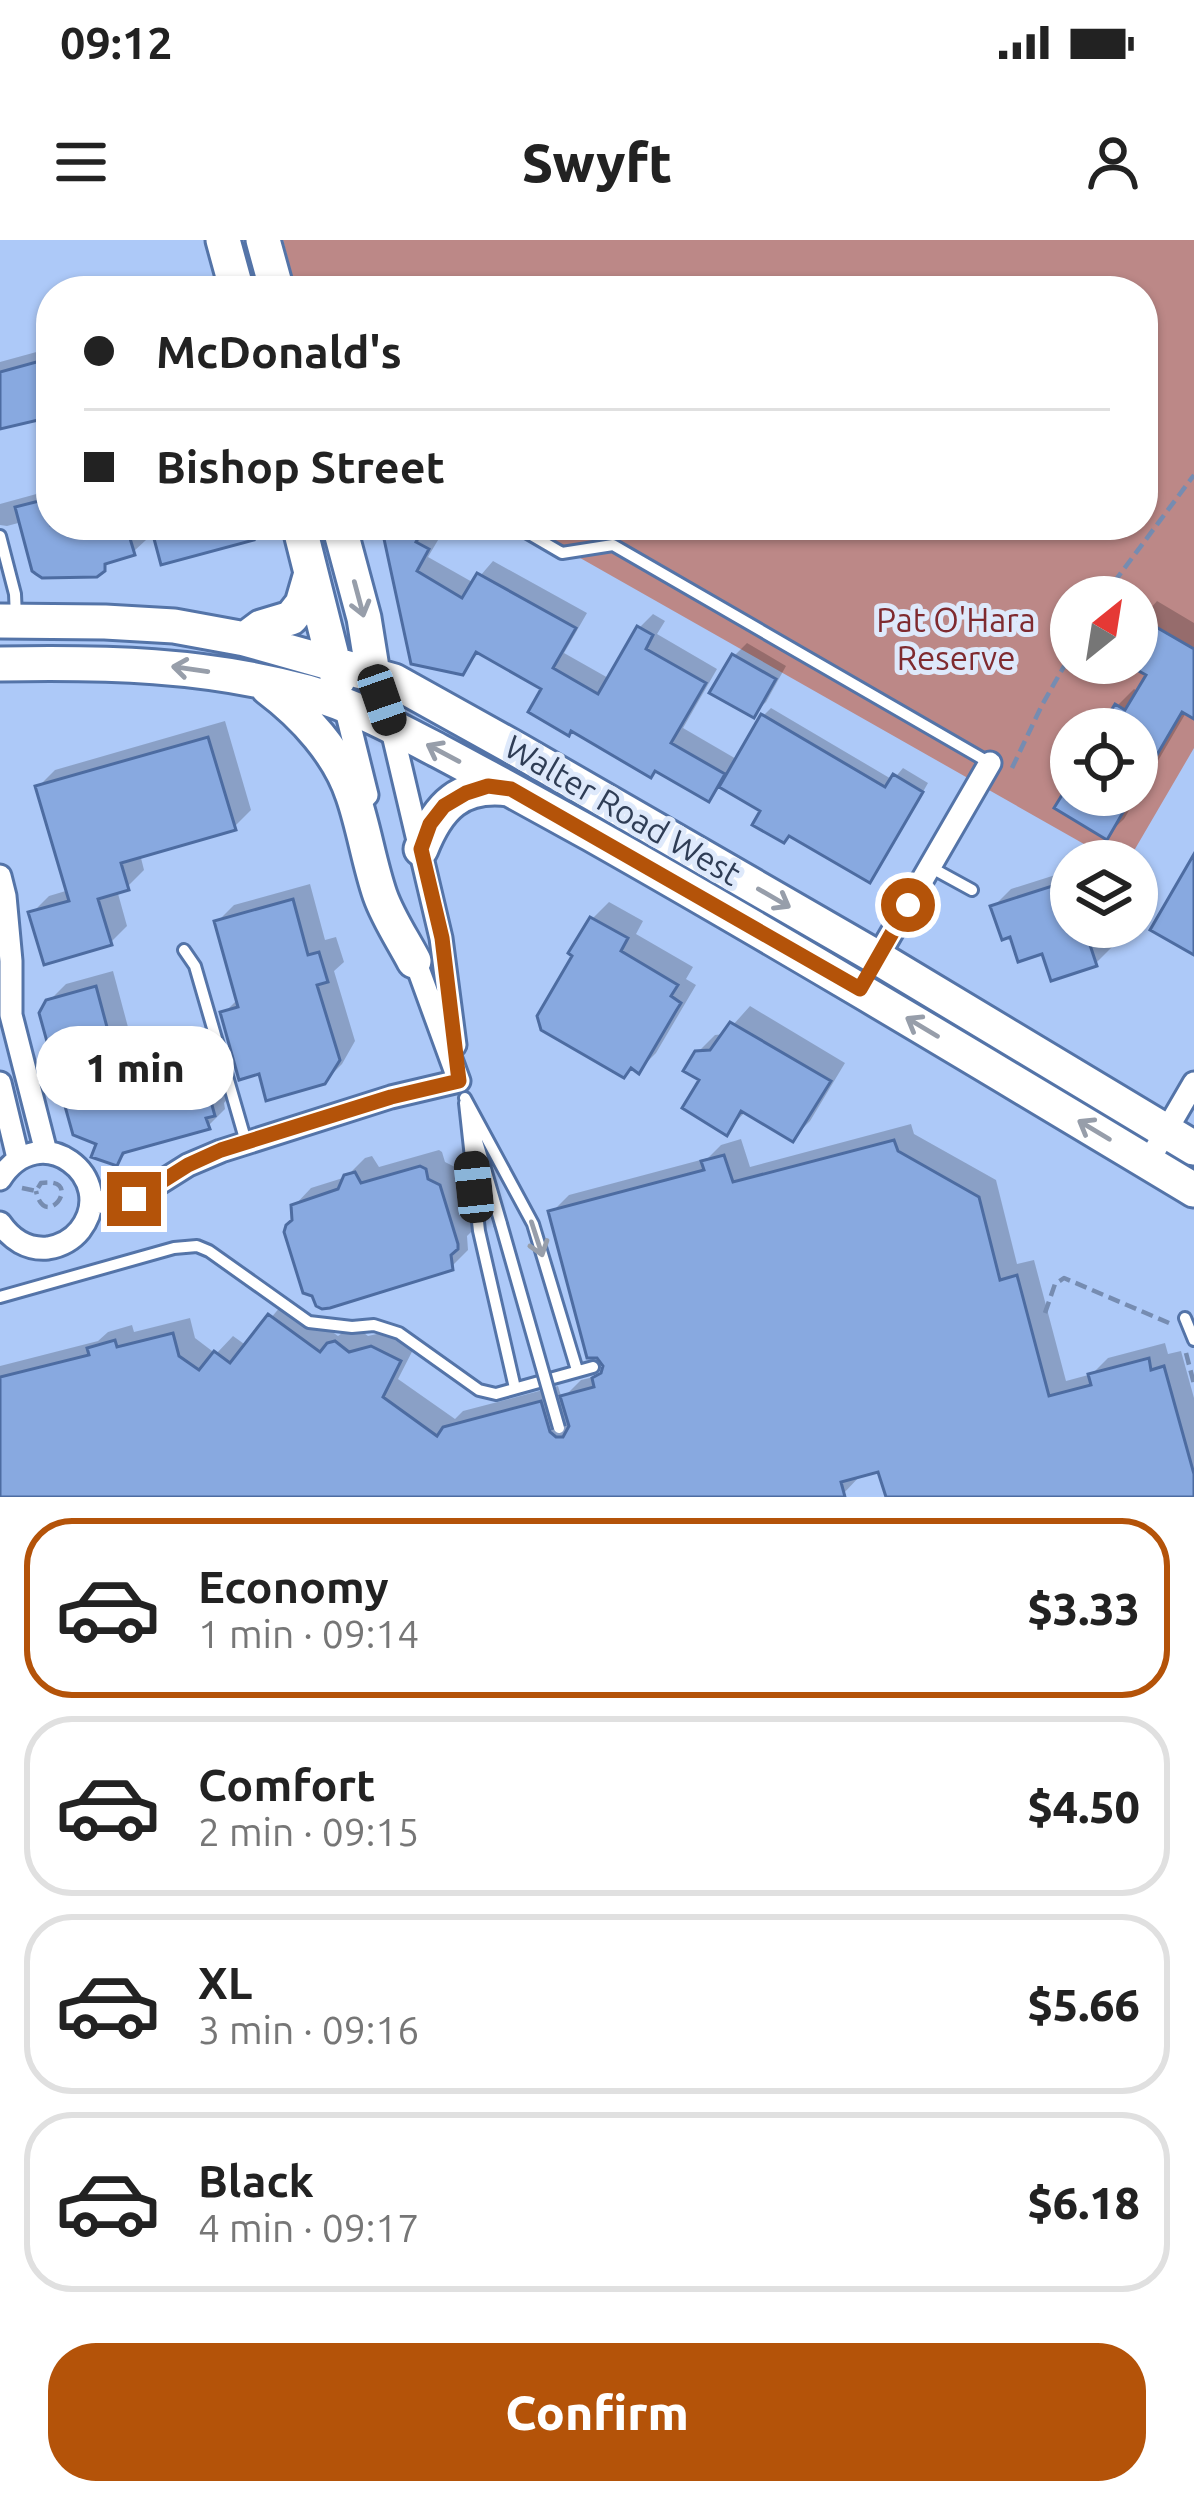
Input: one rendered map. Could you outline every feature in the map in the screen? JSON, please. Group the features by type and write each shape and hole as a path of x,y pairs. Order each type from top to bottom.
{"main road":[{"path":"224,240 233,276"},
{"path":"263,240 273,276"},
{"path":"303,540 345,706"},
{"path":"343,540 391,726"},
{"path":"245,639 261,627 291,617 302,604 311,573"},
{"name":"Walter Road West","path":"8,621 175,626 245,639 394,681 878,958 1180,1140"},
{"name":"Walter Road West","path":"0,664 182,668 308,692 391,726 511,789 860,989 1194,1190"},
{"path":"260,682 305,720 345,776 381,899 414,961"},
{"path":"421,849 430,824 444,806 488,786 511,789"}],"street":[{"path":"345,706 414,961 462,1089"},
{"path":"391,726 442,938 462,1089"},
{"path":"860,989 930,867 1000,768"},
{"path":"0,876 10,1015 46,1152"},
{"path":"0,1083 18,1158"},
{"path":"1148,1162 1180,1140 1194,1083"},
{"path":"91,1203 134,1199 188,1165 391,1097 462,1089"},
{"path":"0,1179 18,1158 46,1152 75,1163 86,1179 91,1203 83,1227 52,1248 26,1246 2,1230"}],"lane":[{"path":"0,536 15,594 8,621"},
{"path":"540,540 562,553 613,545 1000,768"},
{"path":"930,867 972,890"},
{"path":"184,950 194,966 246,1142"},
{"path":"462,1089 560,1429"},
{"path":"462,1089 533,1224 577,1370"},
{"path":"462,1089 478,1231 515,1388"},
{"path":"0,1297 174,1247 197,1246 309,1322 352,1327 374,1324 399,1333 479,1390 496,1394 593,1367"},
{"path":"1185,1318 1188,1339"}],"path":[{"path":"1158,523 1194,475"},
{"path":"1119,576 1146,540"},
{"path":"1000,768 1054,684"},
{"path":"41,1183 57,1183 62,1198 49,1207 40,1204 36,1191 41,1183"},
{"path":"1045,1313 1055,1284 1064,1278 1165,1319 1174,1327"},
{"path":"1188,1339 1194,1384"}],"green space":[{"name":"Pat O'Hara Reserve","path":"283,240 1194,240 1194,748 1158,810 1158,708 1050,708 1050,816 1154,816 1140,840 1077,840 548,540 1158,540 1158,276 292,276"}],"building":[{"path":"36,362 36,421 0,429 0,372"},
{"path":"36,502 36,540 130,540 135,555 105,564 105,571 97,577 42,578 32,571 15,507"},
{"path":"154,540 254,540 161,565"},
{"path":"384,540 417,540 429,549 417,571 462,598 477,573 576,628 553,668 598,694 637,626 653,635 646,649 706,683 671,743 725,774 709,802 655,771 651,778 528,712 541,689 476,652 463,675 411,664"},
{"path":"1158,628 1194,649 1194,719 1182,712 1158,753 1158,708 1126,708 1141,684 1158,684"},
{"path":"732,654 776,679 754,718 709,693"},
{"path":"761,714 885,787 893,774 923,792 870,883 789,836 784,843 752,825 760,811 719,787"},
{"path":"208,737 236,830 121,863 129,890 98,899 112,945 44,965 28,912 69,901 35,786"},
{"path":"1067,816 1121,816 1107,840"},
{"path":"1194,854 1194,955 1158,935 1158,916"},
{"path":"1050,887 1050,948 1091,948 1097,966 1051,981 1042,954 1018,962 1010,937 1002,940 990,906"},
{"path":"293,899 308,955 319,952 328,982 317,985 340,1060 325,1084 266,1101 259,1074 239,1080 220,1012 238,1007 214,921"},
{"path":"590,917 628,938 621,951 678,985 671,996 681,1003 639,1074 631,1068 624,1078 541,1030 537,1016"},
{"path":"96,986 119,1072 197,1051 215,1116 206,1118 210,1129 123,1153 117,1166 91,1157 96,1144 73,1135 39,1013 46,1000"},
{"path":"730,1022 831,1081 793,1142 741,1111 727,1136 682,1108 699,1080 683,1071 695,1051 710,1050"},
{"path":"894,1140 898,1151 979,1197 1000,1280 1017,1275 1049,1396 1091,1385 1088,1374 1149,1358 1151,1370 1164,1366 1194,1474 1194,1497 886,1497 878,1472 841,1482 845,1497 0,1497 0,1377 89,1355 87,1348 115,1340 117,1347 173,1333 179,1356 199,1370 214,1351 230,1363 268,1314 320,1352 335,1341 349,1352 371,1346 401,1361 383,1397 437,1436 443,1427 541,1401 550,1432 563,1437 569,1426 560,1396 594,1387 592,1378 603,1366 597,1358 587,1358 548,1211 704,1170 701,1161 724,1155 733,1182"},
{"path":"420,1166 428,1179 440,1185 458,1244 451,1255 453,1270 330,1308 316,1306 312,1296 303,1293 284,1232 292,1220 291,1205 338,1189 344,1175 355,1172 361,1183"}],"route":[{"path":"134,1199 221,1150 459,1081 442,938 421,849 430,824 444,806 466,793 488,786 511,789 860,989 908,905"}]}
